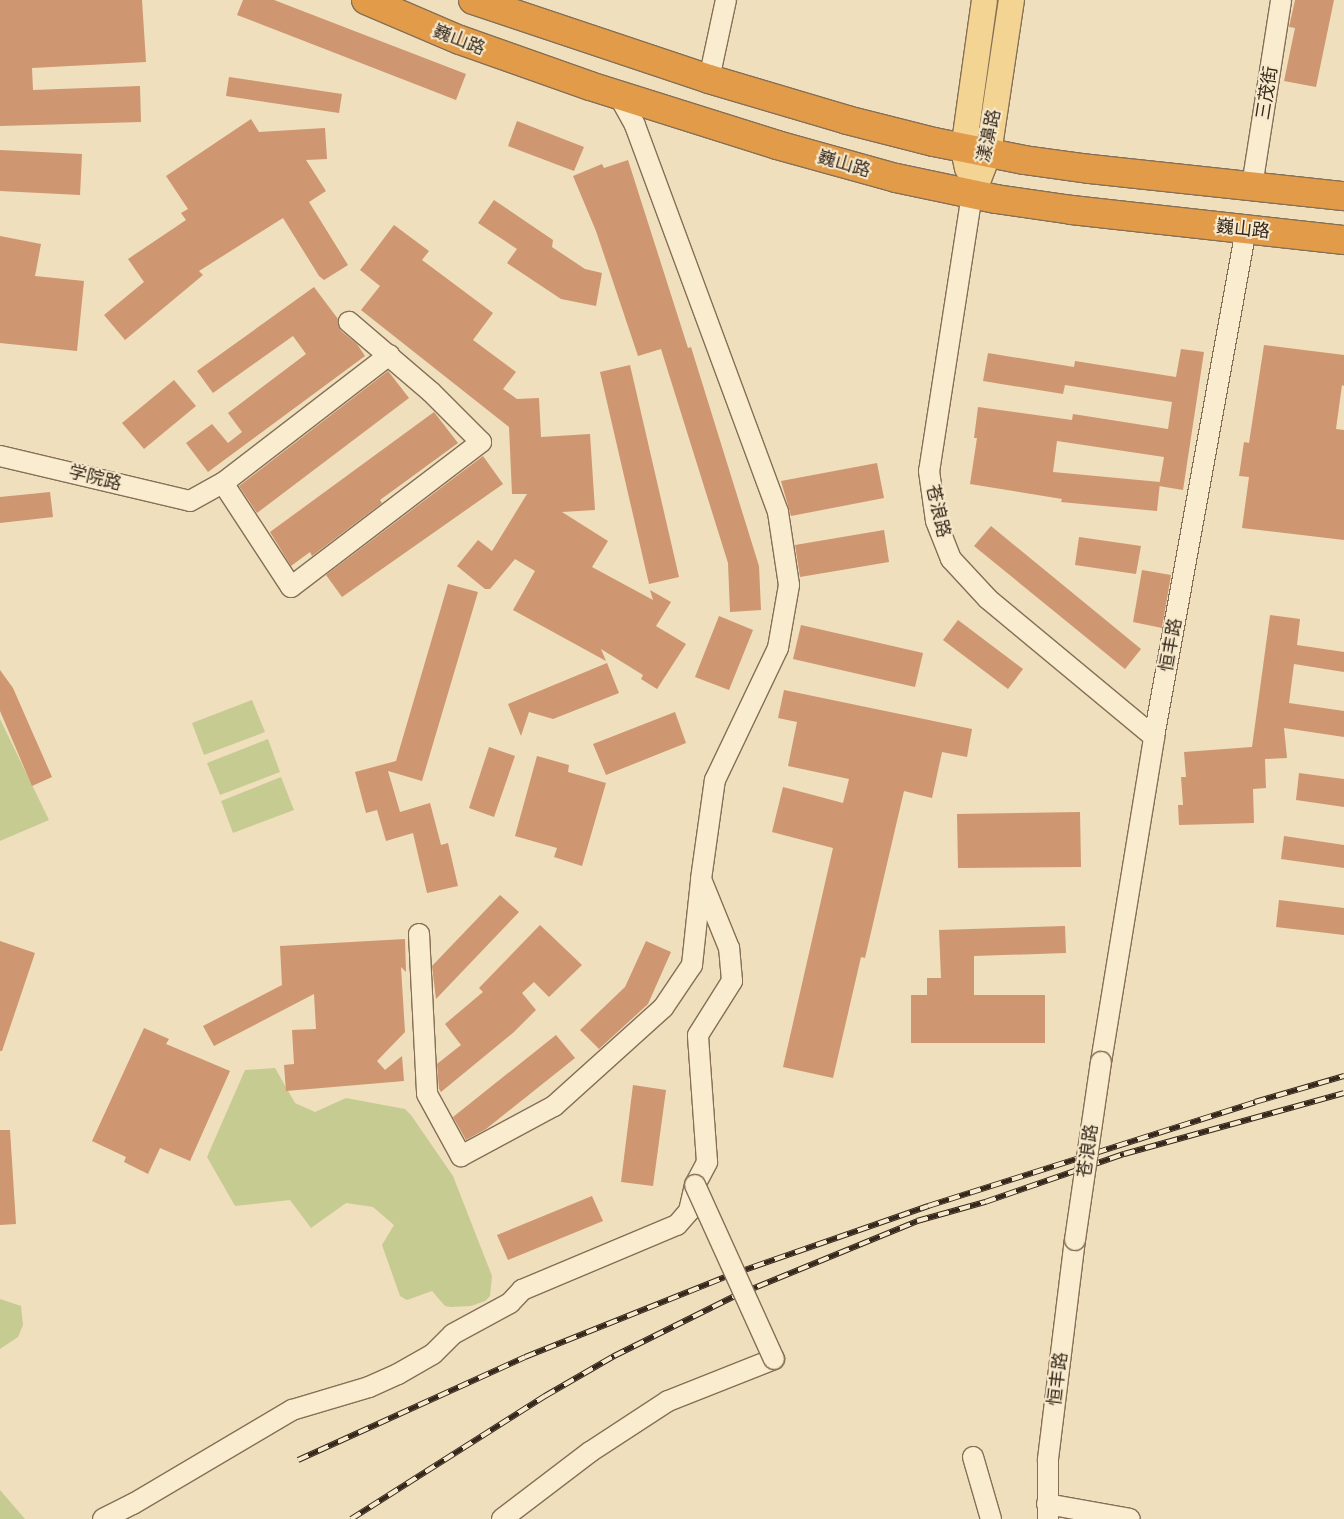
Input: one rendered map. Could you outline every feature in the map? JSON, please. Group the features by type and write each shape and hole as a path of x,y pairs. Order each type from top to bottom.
{"highway":[{"name":"巍山路","path":"366,0 460,40 620,96 835,162 896,178 972,194 1072,210 1344,240"},
{"path":"473,0 709,79 877,128 976,151 1090,169 1344,196"}],"main road":[{"name":"漾濞路","path":"972,194 984,0"},
{"name":"漾濞路","path":"976,151 1012,0"}],"street":[{"path":"709,79 726,0"},
{"name":"三茂街","path":"1252,186 1281,0"},
{"path":"419,934 426,1094 461,1156 554,1106 663,1008 692,965 701,879 715,780 778,648 789,585 778,512 635,125 620,96"},
{"name":"苍浪路","path":"972,194 929,471 936,522 952,559 988,599 1154,737"},
{"name":"恒丰路","path":"1101,1062 1154,737 1246,229"},
{"path":"349,322 389,355 468,426 481,442 291,587 224,483 389,355"},
{"name":"学院路","path":"0,456 190,502 224,483"},
{"path":"103,1519 134,1512 292,1410 369,1387 398,1374 432,1354 454,1334 510,1303 522,1290 677,1225 689,1211 695,1185 707,1162 698,1035 732,981 729,948 701,879"},
{"name":"苍浪路","path":"1075,1240 1101,1062"},
{"path":"502,1519 590,1452 668,1401 774,1359 695,1185"},
{"name":"恒丰路","path":"1048,1512 1048,1459 1075,1240"},
{"path":"973,1457 991,1519"},
{"path":"1048,1512 1130,1519"}],"green space":[{"path":"252,700 265,732 204,755 192,723"},
{"path":"0,719 49,820 0,841"},
{"path":"268,739 280,772 220,795 207,763"},
{"path":"281,777 294,810 233,833 221,801"},
{"path":"275,1068 295,1103 315,1112 346,1098 405,1109 411,1115 453,1176 492,1276 490,1296 485,1301 471,1306 451,1307 445,1306 432,1291 407,1300 400,1296 382,1245 394,1225 373,1207 346,1203 311,1228 290,1200 235,1206 207,1157 245,1070"},
{"path":"0,1299 21,1306 23,1325 18,1337 0,1349"},
{"path":"0,1490 25,1519 0,1519"}],"building":[{"path":"0,0 142,0 146,62 32,68 33,90 140,86 141,122 0,126"},
{"path":"243,0 274,0 466,74 456,100 237,15"},
{"path":"1295,0 1334,0 1316,87 1284,81 1295,28 1289,27"},
{"path":"229,77 342,94 339,113 226,96"},
{"path":"251,119 259,132 325,128 327,159 306,160 326,191 309,202 348,265 324,280 319,276 283,218 199,271 203,275 125,340 104,315 144,282 128,259 186,220 181,213 188,209 166,176"},
{"path":"517,121 584,147 574,171 508,146"},
{"path":"0,150 82,154 80,195 0,191"},
{"path":"628,160 688,348 691,347 759,566 761,610 730,612 728,563 661,349 638,356 596,231 573,176 602,164 604,168"},
{"path":"494,200 553,240 552,247 585,269 602,273 596,306 561,299 507,263 517,249 478,223"},
{"path":"394,225 429,251 422,260 493,313 473,340 516,372 503,389 517,399 539,398 541,437 590,434 595,510 562,512 608,541 592,567 653,600 650,590 671,602 656,626 686,644 657,689 641,679 643,675 601,649 606,661 513,610 535,571 515,559 490,589 485,589 457,566 478,540 492,551 527,494 512,494 509,427 361,310 380,286 360,270"},
{"path":"0,236 41,244 35,276 84,281 77,351 0,343"},
{"path":"314,287 338,319 341,331 357,344 365,356 208,472 186,443 212,424 228,443 242,432 228,413 306,354 293,336 213,393 197,371"},
{"path":"1264,345 1344,355 1344,386 1342,385 1336,429 1344,430 1344,540 1242,528 1249,477 1239,476 1244,442 1249,443"},
{"path":"1181,349 1204,352 1183,490 1160,486 1157,511 1061,502 1062,499 970,484 977,438 974,438 978,407 1072,420 1073,414 1168,429 1172,402 1065,385 1063,394 983,381 988,353 1074,367 1075,361 1176,377","holes":["1057,441 1164,457 1160,482 1053,472"]},
{"path":"630,365 679,577 649,584 600,372"},
{"path":"388,371 409,398 257,513 239,486"},
{"path":"174,380 196,406 144,449 122,423"},
{"path":"434,412 458,443 380,500 382,503 312,556 310,552 291,566 270,532"},
{"path":"483,456 503,484 342,597 326,575"},
{"path":"877,463 884,498 791,516 781,481"},
{"path":"50,492 53,517 0,523 0,497"},
{"path":"991,526 1141,649 1125,669 974,546"},
{"path":"884,530 889,562 800,577 795,545"},
{"path":"1079,537 1141,546 1136,574 1075,565"},
{"path":"1142,570 1171,575 1162,628 1133,622"},
{"path":"448,584 478,592 422,781 388,771 400,812 430,803 441,845 448,843 458,886 427,893 413,833 386,841 377,810 366,813 355,772 396,761"},
{"path":"1270,615 1300,619 1297,645 1344,652 1344,672 1294,664 1289,703 1344,711 1344,737 1284,728 1287,758 1265,759 1266,788 1253,789 1254,823 1179,825 1178,805 1183,805 1181,777 1186,777 1184,752 1252,747"},
{"path":"719,616 753,630 729,690 695,677"},
{"path":"958,620 1023,669 1008,689 943,640"},
{"path":"801,625 923,653 915,687 793,659"},
{"path":"607,663 619,693 553,719 529,712 521,736 508,704"},
{"path":"0,670 13,688 52,777 32,786 0,711"},
{"path":"784,690 972,729 967,757 942,752 932,798 904,791 865,958 861,957 833,1078 783,1067 833,848 772,832 783,787 843,803 849,779 788,766 797,722 778,718"},
{"path":"675,712 686,743 606,775 593,744"},
{"path":"489,747 515,756 494,817 469,808"},
{"path":"537,756 569,765 568,772 606,783 582,866 554,857 557,848 515,836"},
{"path":"1299,773 1344,779 1344,807 1296,800"},
{"path":"1080,812 1081,867 958,868 957,814"},
{"path":"1284,836 1344,845 1344,868 1281,859"},
{"path":"500,895 519,912 436,999 432,966"},
{"path":"1279,900 1344,908 1344,935 1276,927"},
{"path":"540,925 582,965 549,997 534,982 522,993 536,1010 514,1032 441,1092 439,1089 437,1064 461,1045 445,1024 483,992 479,988"},
{"path":"1065,926 1066,953 974,956 974,995 1045,995 1045,1043 911,1043 911,995 927,995 927,978 941,978 939,930"},
{"path":"405,939 406,972 401,967 405,1032 377,1061 385,1070 402,1056 404,1081 286,1091 284,1065 294,1064 292,1030 316,1029 314,994 214,1046 203,1026 282,985 280,946"},
{"path":"0,941 35,953 2,1051 0,1051"},
{"path":"646,941 671,952 648,1004 599,1049 580,1030 625,987"},
{"path":"144,1028 169,1039 166,1044 230,1071 190,1161 160,1148 148,1174 124,1162 126,1157 92,1141"},
{"path":"556,1035 575,1058 486,1129 466,1140 453,1117"},
{"path":"633,1085 666,1090 653,1186 621,1182"},
{"path":"0,1130 10,1130 16,1224 0,1225"},
{"path":"592,1196 603,1221 508,1260 497,1235"}],"railway":[{"path":"298,1460 525,1357 733,1274 928,1206 1255,1102 1344,1076"},
{"path":"351,1519 545,1396 614,1356 737,1295 917,1221 985,1202 1124,1154 1344,1093"}]}
